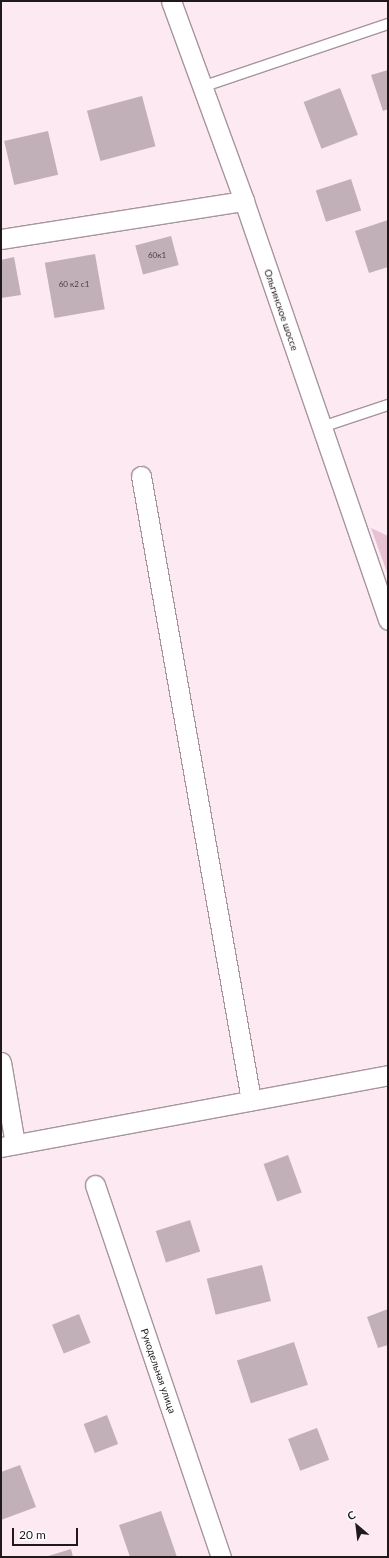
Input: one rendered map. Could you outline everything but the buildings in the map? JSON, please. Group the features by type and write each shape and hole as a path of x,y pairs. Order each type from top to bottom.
{"street":[{"name":"Ольгинское шоссе","path":"171,1 244,201 388,620"},
{"path":"1,239 244,201"},
{"path":"141,476 251,1100"},
{"path":"1,1062 8,1145 388,1075"},
{"name":"Рукодельная улица","path":"95,1184 221,1557"}],"lane":[{"path":"202,87 388,24"},
{"path":"322,427 388,405"}],"shaded area":[{"path":"371,528 388,536 388,575"}]}
